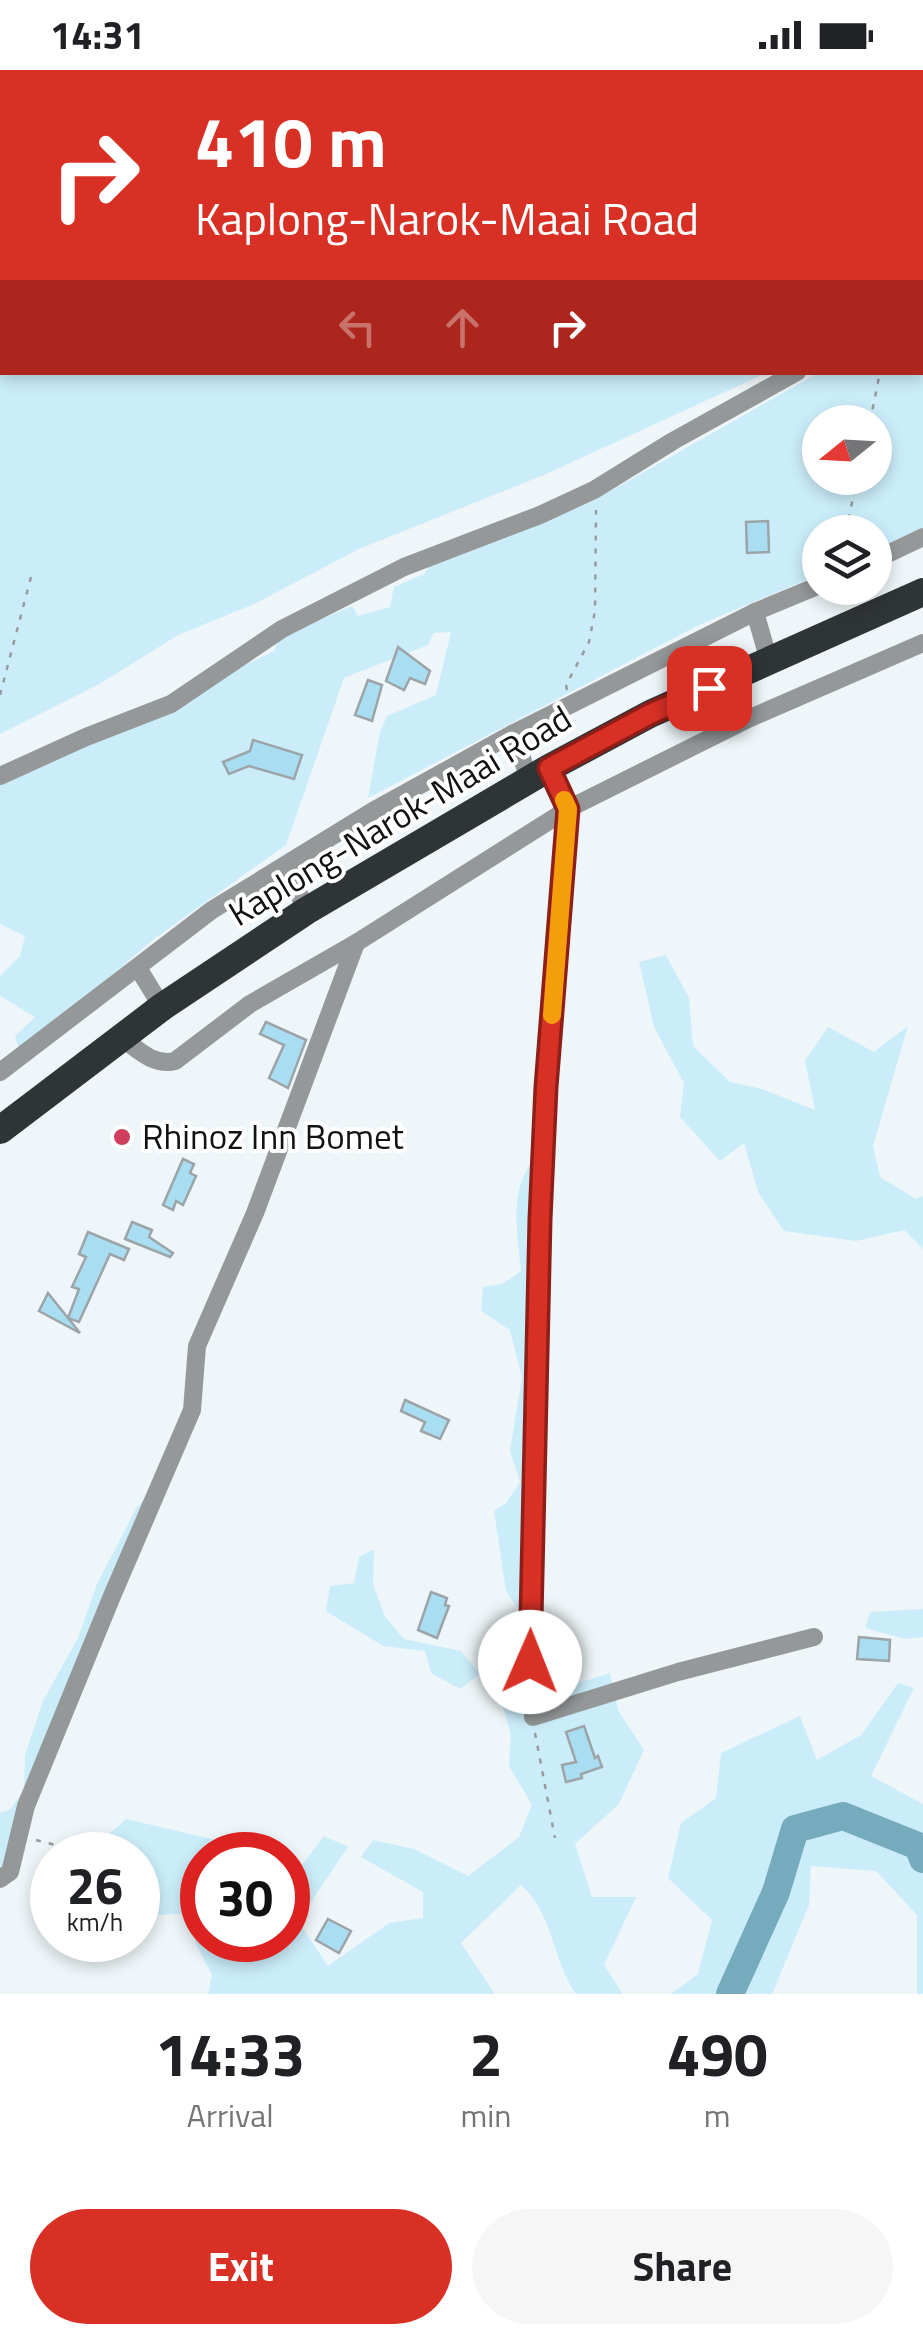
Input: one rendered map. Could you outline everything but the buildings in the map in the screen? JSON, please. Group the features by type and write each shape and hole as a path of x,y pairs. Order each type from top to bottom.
{"highway":[{"name":"Kaplong-Narok-Maai Road","path":"0,1130 162,1006 306,911 539,774 650,714 923,592"}],"street":[{"path":"0,776 86,736 171,704 282,629 404,567 594,490 792,375"},
{"path":"892,552 923,538"},
{"path":"0,1072 212,910 372,811 514,733 755,612 802,592"},
{"path":"755,612 768,661"},
{"path":"122,1038 152,1059 175,1061 250,1004 356,943 568,809 748,720 923,643"},
{"path":"514,733 539,774 568,809 546,1087 540,1219 531,1581 532,1717 678,1672 814,1637"},
{"path":"287,864 306,911"},
{"path":"0,1879 10,1872 32,1791 192,1410 200,1336 255,1213 356,943"},
{"path":"138,968 162,1006"}],"path":[{"path":"873,405 879,375"},
{"path":"567,707 566,685 589,642 595,611 594,490"},
{"path":"0,695 31,577"},
{"path":"532,1717 555,1838"},
{"path":"20,1836 30,1838"}],"shaded area":[{"path":"0,375 762,375 544,475 359,549 254,604 178,635 101,683 0,734"},
{"path":"814,375 923,375 923,530 892,543 892,515 802,515 802,582 699,625 368,798 380,732 387,716 436,695 451,632 434,633 428,645 344,678 286,845 154,939 29,1046 18,1047 15,1036 35,1017 0,996 0,976 20,956 25,936 0,924 0,785 274,651 280,637 352,606 358,616 390,607 394,587 424,574 430,565 591,502"},
{"path":"666,955 689,998 693,1046 730,1082 762,1089 815,1110 805,1061 828,1027 874,1052 908,1026 873,1146 880,1177 916,1199 923,1196 923,1249 904,1230 856,1241 784,1231 758,1192 744,1143 720,1161 680,1117 684,1083 654,1027 639,962"},
{"path":"538,1155 526,1621 506,1591 494,1511 506,1503 520,1482 510,1451 522,1377 510,1330 481,1311 483,1287 502,1284 521,1271 518,1194 528,1167"},
{"path":"157,1485 0,1874 0,1813 11,1809 24,1789 25,1755 43,1701 78,1638 97,1584 137,1507"},
{"path":"374,1549 373,1584 385,1617 404,1639 461,1651 480,1674 460,1689 431,1673 425,1651 383,1646 326,1611 330,1586 354,1583 359,1557"},
{"path":"923,1609 923,1637 905,1639 865,1628 870,1612"},
{"path":"610,1673 618,1710 644,1750 619,1804 575,1844 592,1897 636,1897 604,1965 623,1994 576,1994 539,1908 521,1885 461,1943 495,1994 208,1994 212,1975 205,1962 310,1962 310,1939 328,1966 389,1923 423,1918 423,1892 361,1857 373,1840 414,1849 468,1876 519,1837 532,1805 509,1766 511,1734 497,1688 507,1675 543,1694"},
{"path":"898,1683 914,1688 871,1776 923,1804 923,1994 917,1994 917,1915 876,1871 811,1866 809,1905 772,1994 671,1994 698,1974 712,1920 668,1878 681,1823 716,1798 721,1753 800,1716 817,1760 861,1735"},
{"path":"126,1819 182,1832 180,1914 160,1915 160,1832 111,1832"},
{"path":"324,1836 348,1847 310,1903 310,1854"}],"waterway":[{"path":"730,1994 776,1892 795,1829 843,1816 918,1846 923,1859"}],"slow traffic":[{"path":"552,1015 568,809 564,800"}],"place":[{"name":"Rhinoz Inn Bomet","path":"122,1137"}],"route":[{"path":"530,1662 540,1219 546,1087 568,809 549,768 650,714 709,688"}]}
